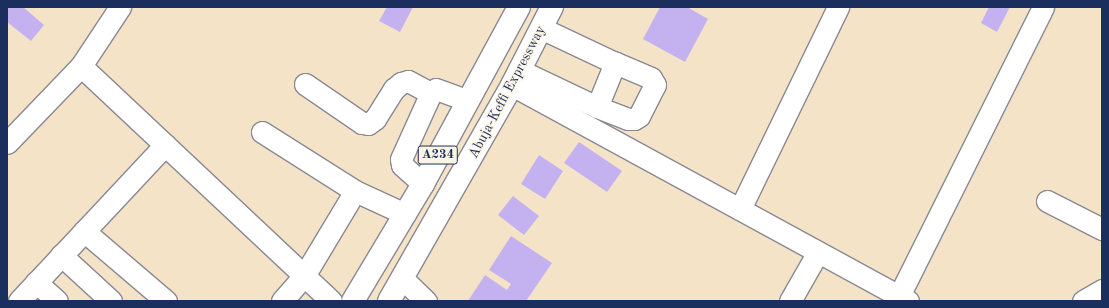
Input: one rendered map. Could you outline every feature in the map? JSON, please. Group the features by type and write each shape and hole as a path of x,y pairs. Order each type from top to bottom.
{"highway":[{"name":"A234","path":"353,301 423,184 519,7"},
{"name":"Abuja-Keffi Expressway","path":"389,301 403,279 516,78 552,7"}],"street":[{"path":"7,143 82,66 120,7"},
{"path":"740,209 838,7"},
{"path":"516,78 740,209 904,299 1043,7"},
{"path":"516,78 597,106 628,119 634,119 639,116 655,85 651,78 615,63 541,28"},
{"path":"597,106 615,63"},
{"path":"82,66 331,301"},
{"path":"305,84 362,123 368,124 375,119 394,89 401,83 408,81 431,93"},
{"path":"423,184 402,165 400,159 431,93 436,89 468,100"},
{"path":"262,132 355,191 405,214"},
{"path":"19,301 165,145"},
{"path":"282,301 304,276 355,191"},
{"path":"1047,200 1102,229"},
{"path":"84,231 166,301"},
{"path":"790,301 818,252"},
{"path":"61,255 111,301"},
{"path":"403,279 426,301"},
{"path":"36,282 57,301"},
{"path":"1083,301 1102,290"}],"building":[{"path":"7,7 23,7 44,25 31,41 7,22"},
{"path":"387,7 413,7 400,32 379,21"},
{"path":"660,7 687,7 708,19 685,62 643,39"},
{"path":"989,7 1010,7 997,32 981,23"},
{"path":"579,142 622,171 607,192 564,163"},
{"path":"539,155 563,171 545,199 521,184"},
{"path":"513,196 539,216 524,235 498,215"},
{"path":"511,236 552,263 526,301 468,301 485,275 507,290 511,284 489,270"}]}
